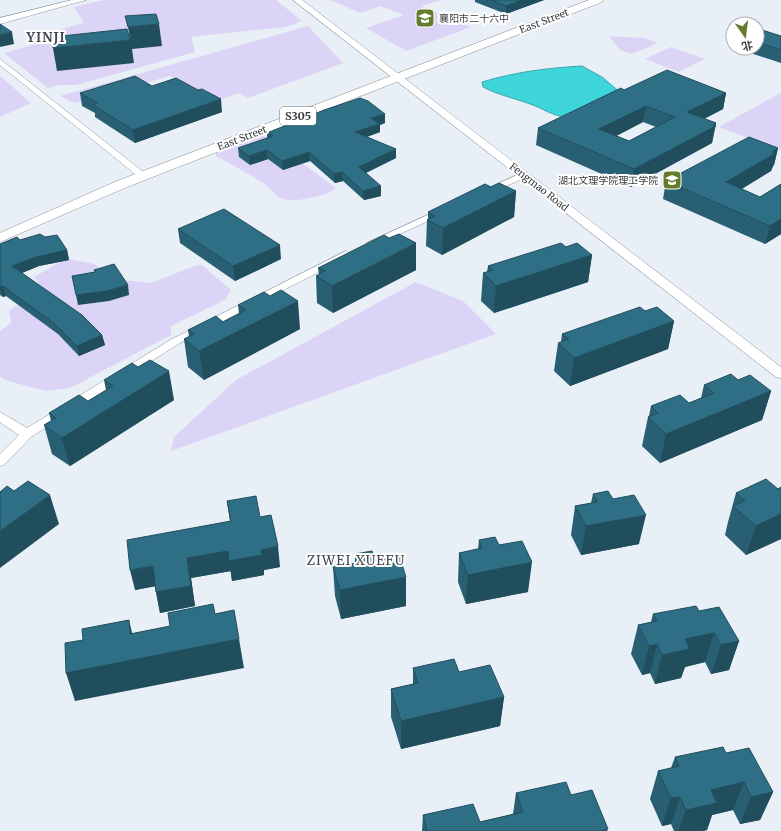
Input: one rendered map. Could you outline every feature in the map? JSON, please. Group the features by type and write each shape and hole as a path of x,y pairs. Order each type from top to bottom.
{"main road":[{"name":"East Street","path":"0,238 142,176 598,0"}],"street":[{"path":"0,21 82,0"},
{"name":"Fengmao Road","path":"297,0 781,374"},
{"path":"0,61 142,176"},
{"path":"474,197 524,175"},
{"path":"0,462 27,434 176,341 325,264 453,206"},
{"path":"0,416 27,434"}],"shaded area":[{"path":"104,0 276,0 302,21 285,27 191,37 195,52 76,85 58,85 48,88 4,53 40,43 33,37 84,23 74,7"},
{"path":"330,0 441,0 421,6 471,27 406,51 366,28 404,15 381,6 360,13"},
{"path":"308,26 343,63 248,98 239,93 217,101 170,76 75,103 60,96"},
{"path":"609,36 645,38 658,43 632,54 620,50"},
{"path":"671,47 705,59 679,72 645,59"},
{"path":"0,76 31,103 0,117"},
{"path":"781,93 781,150 719,127 773,97"},
{"path":"262,135 336,188 326,194 311,198 295,200 283,199 277,196 265,184 216,156 216,150"},
{"path":"69,259 95,264 106,275 124,280 151,283 197,265 202,265 231,290 225,300 171,326 171,335 70,388 45,391 5,380 0,376 0,331 11,323 9,311 42,288 34,277 60,262"},
{"path":"416,282 463,301 496,334 171,451 174,437 236,380"}],"water":[{"path":"582,66 602,77 621,93 565,117 489,90 483,87 482,82 531,71"}],"building":[{"path":"492,0 522,0 506,6"},
{"path":"156,14 159,24 128,27 125,16"},
{"path":"0,24 12,32 0,35"},
{"path":"127,29 130,40 53,48 52,37"},
{"path":"765,31 781,36 781,50 765,45"},
{"path":"667,70 726,93 687,112 716,123 713,125 716,126 634,169 538,128 621,88 624,90","holes":["646,106 675,117 629,141 599,129"]},
{"path":"135,76 152,86 176,78 198,90 202,89 221,99 133,130 93,105 97,103 80,93"},
{"path":"360,98 368,101 385,114 371,118 380,124 355,132 396,149 359,167 381,186 363,191 342,172 334,174 309,152 282,161 267,150 249,156 238,148 273,136 267,133 324,110"},
{"path":"749,137 778,148 772,152 776,153 726,182 760,197 781,184 781,219 770,226 666,181"},
{"path":"499,183 516,191 443,228 427,220 435,216 428,212 485,184 491,187"},
{"path":"224,209 280,245 233,266 178,229"},
{"path":"40,234 45,237 57,235 67,250 36,257 12,266 82,315 102,335 77,346 55,324 3,286 0,287 0,244 17,237 20,240"},
{"path":"399,234 416,243 332,286 316,276 325,271 318,268 384,235 389,238"},
{"path":"561,243 566,247 577,243 592,255 496,286 483,273 493,270 488,266"},
{"path":"114,264 128,285 107,291 76,295 72,276 95,272 94,270"},
{"path":"281,290 298,301 199,351 184,339 194,334 188,330 216,316 223,322 246,310 238,305 264,292 270,296"},
{"path":"640,307 645,311 657,307 674,321 574,358 558,343 569,339 562,334"},
{"path":"150,360 169,371 62,438 44,425 56,418 49,413 79,395 88,401 113,386 104,380 132,363 138,367"},
{"path":"731,374 738,380 750,375 771,391 666,434 648,417 658,413 651,406 680,395 689,403 714,393 704,385"},
{"path":"766,479 778,489 781,487 781,514 756,526 733,506 745,501 736,493"},
{"path":"28,481 50,495 0,531 0,492 7,486 14,491"},
{"path":"608,491 613,499 634,495 646,515 586,526 575,506 597,502 593,494"},
{"path":"256,496 260,517 271,515 278,546 261,550 262,555 229,561 228,551 187,558 191,586 156,592 153,566 130,570 127,540 231,521 227,501"},
{"path":"495,537 499,545 522,541 532,562 468,575 459,553 482,548 479,540"},
{"path":"372,551 375,560 399,555 406,577 340,590 333,567 357,563 355,554"},
{"path":"213,604 215,614 234,610 239,639 66,673 65,643 83,640 82,629 129,620 130,634 170,626 168,613"},
{"path":"696,606 699,611 719,607 739,641 721,645 714,633 685,639 690,649 662,655 657,644 649,646 638,625 657,621 653,614"},
{"path":"454,659 459,672 490,665 504,697 401,721 391,689 418,683 413,668"},
{"path":"723,747 726,753 749,748 773,792 751,797 744,782 711,790 717,803 686,810 680,797 671,798 658,771 679,766 675,757"},
{"path":"566,782 571,795 592,790 608,829 601,831 425,831 427,830 423,815 473,804 480,822 523,812 516,793"}],"place":[{"name":"襄阳市二十六中","path":"425,18"},
{"name":"湖北文理学院理工学院","path":"672,180"}],"district":[{"name":"YINJI","path":"46,37"},
{"name":"ZIWEI XUEFU","path":"356,560"}]}
